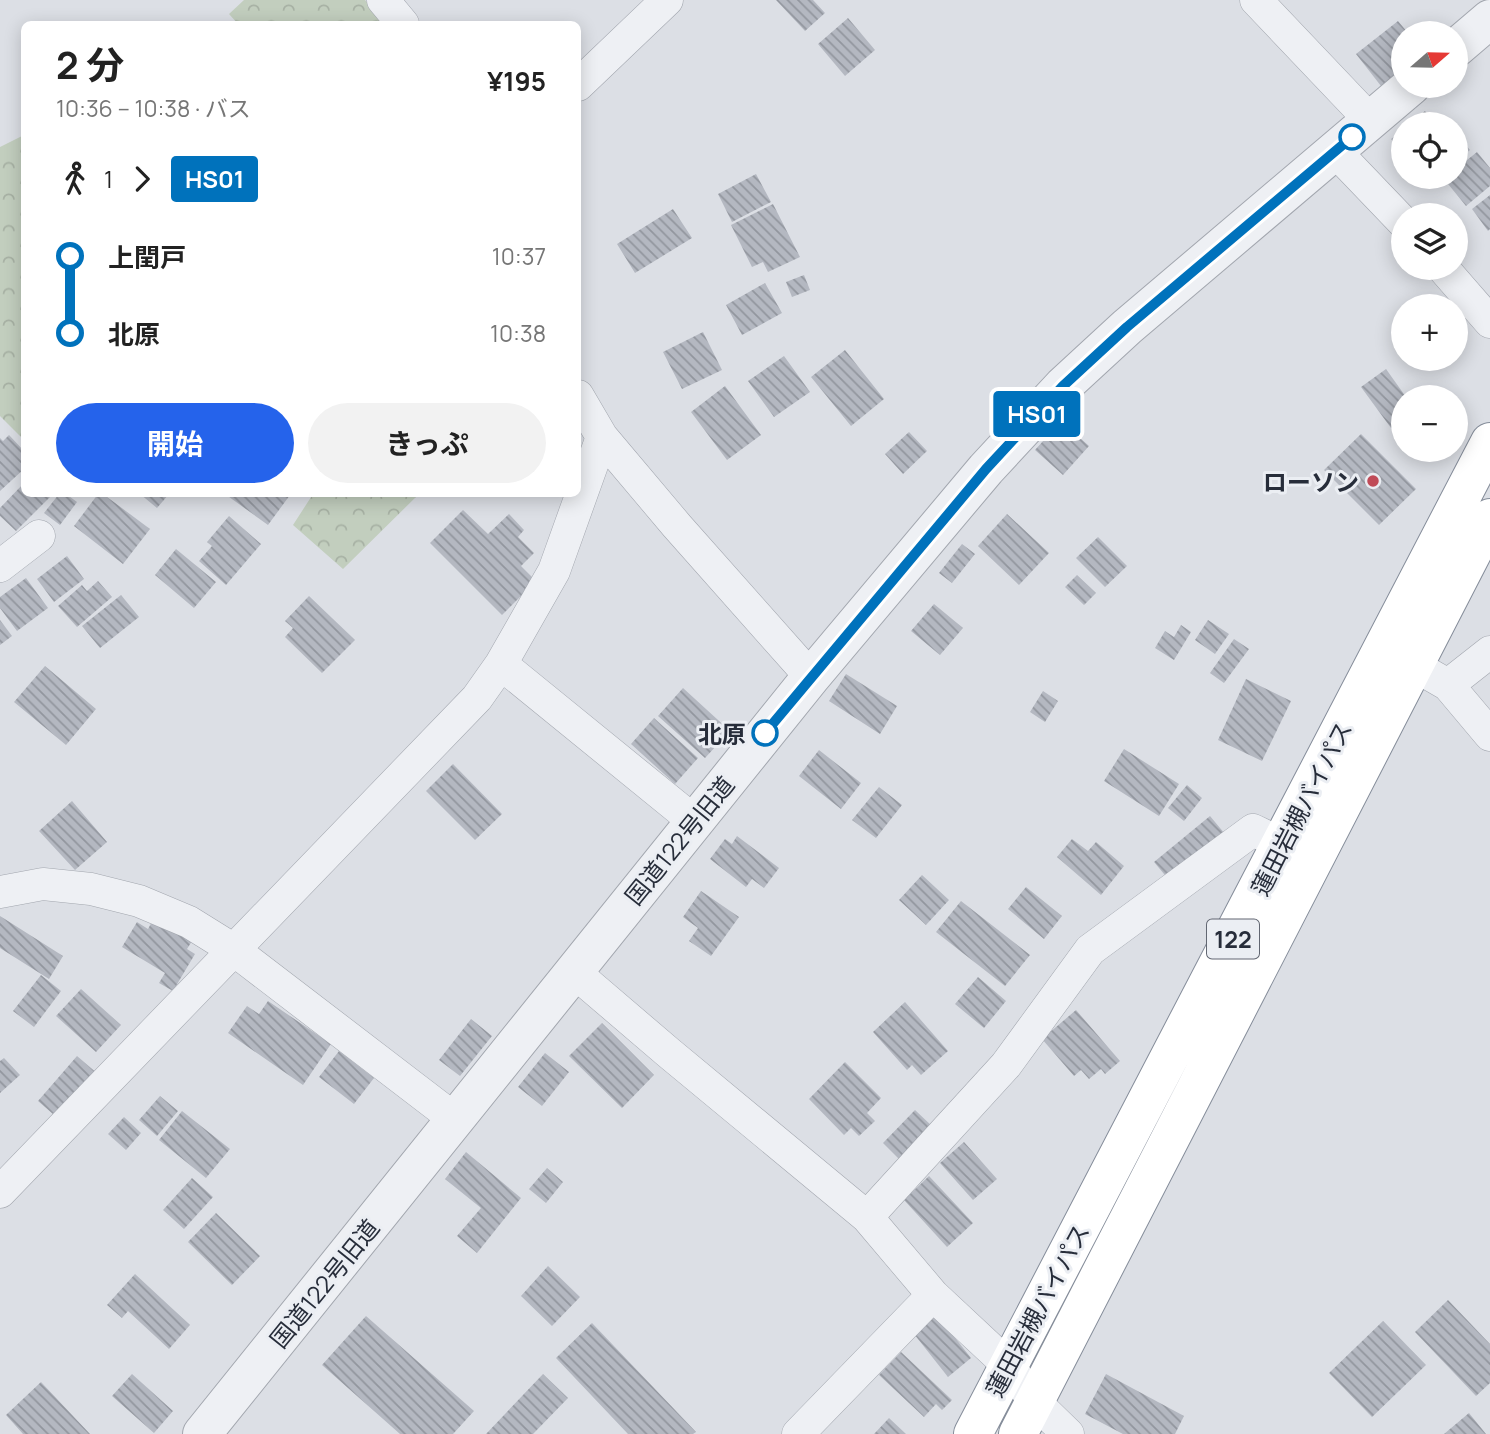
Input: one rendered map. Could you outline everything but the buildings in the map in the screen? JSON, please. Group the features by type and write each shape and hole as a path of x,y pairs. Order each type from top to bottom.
{"highway":[{"name":"蓮田岩槻バイパス","path":"973,1434 1490,442"},
{"name":"蓮田岩槻バイパス","path":"1026,1418 1490,519"}],"street":[{"path":"383,0 400,21"},
{"path":"581,82 667,0"},
{"path":"1256,0 1371,121"},
{"path":"1468,38 1490,19"},
{"name":"国道122号旧道","path":"202,1434 694,821 986,469 1063,386 1127,327 1398,98"},
{"path":"1335,151 1391,209"},
{"path":"1453,280 1490,322"},
{"path":"581,401 602,437 811,677"},
{"path":"581,496 602,437"},
{"path":"0,1192 477,698 501,664 554,571 581,497"},
{"path":"0,566 39,536"},
{"path":"1448,685 1490,652"},
{"path":"501,664 694,821"},
{"path":"1415,666 1448,685 1490,735"},
{"path":"867,1217 1006,1065 1090,950 1254,831 1282,844"},
{"path":"0,892 43,884 91,889 139,901 189,922 233,950 456,1120"},
{"path":"573,971 867,1217 933,1295 1009,1365 1026,1418 1068,1434"},
{"path":"798,1434 933,1295"}],"green space":[{"path":"244,0 365,0 383,21 235,21 229,14"},
{"path":"21,136 21,437 0,416 0,147"},
{"path":"311,497 416,497 343,569 293,525"}],"bus line":[{"name":"HS01","path":"765,733 986,469 1063,386 1127,327 1352,137"}],"place":[{"name":"ローソン","path":"1373,481"},
{"name":"北原","path":"765,733"}]}
